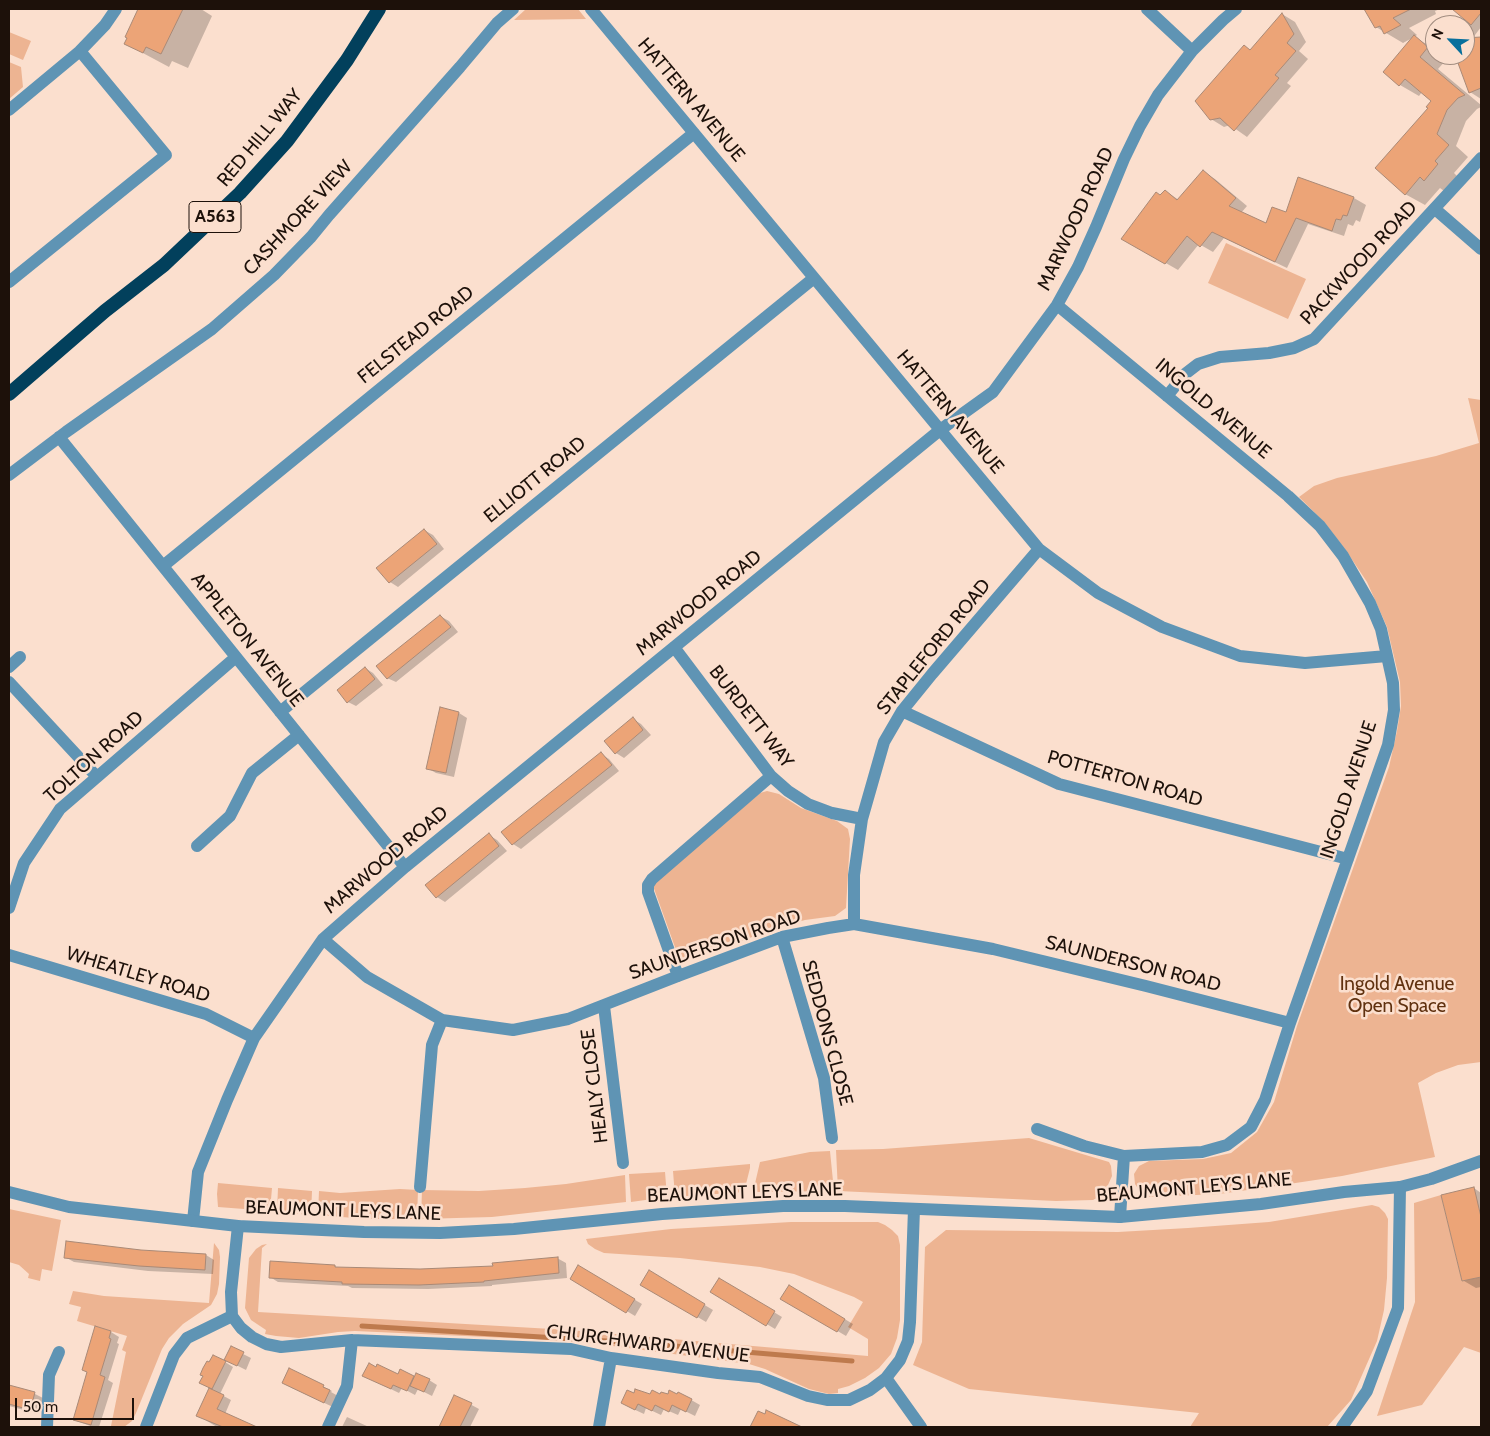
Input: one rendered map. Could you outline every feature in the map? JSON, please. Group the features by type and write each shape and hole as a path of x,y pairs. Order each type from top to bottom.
{"highway":[{"name":"RED HILL WAY","path":"10,393 105,311 164,265 240,193 287,141 347,60 379,9"}],"street":[{"path":"9,110 80,51 105,25 116,9"},
{"name":"CASHMORE VIEW","path":"9,475 59,436 212,329 274,275 311,237 497,23 513,9"},
{"name":"HATTERN AVENUE","path":"591,9 1039,549 1098,593 1162,627 1240,656 1305,663 1387,656"},
{"path":"1147,9 1192,51"},
{"name":"MARWOOD ROAD","path":"193,1221 198,1172 254,1038 323,939 405,867 674,647 940,430 993,392 1057,305 1093,235 1124,159 1158,95 1192,51 1236,9"},
{"path":"9,282 166,155 80,51"},
{"name":"FELSTEAD ROAD","path":"163,566 694,133"},
{"name":"PACKWOOD ROAD","path":"1167,396 1185,374 1198,364 1220,357 1269,353 1294,348 1314,340 1481,158"},
{"path":"1435,209 1481,249"},
{"name":"ELLIOTT ROAD","path":"280,712 814,278"},
{"name":"INGOLD AVENUE","path":"1037,1129 1084,1146 1124,1156 1202,1152 1227,1146 1251,1127 1266,1100 1290,1023 1388,745 1394,710 1392,683 1381,630 1370,603 1343,556 1320,526 1288,496 1057,305"},
{"name":"APPLETON AVENUE","path":"59,436 405,867"},
{"name":"STAPLEFORD ROAD","path":"854,924 854,875 862,819 884,742 902,711 1039,549"},
{"name":"BURDETT WAY","path":"674,647 771,776 788,791 808,804 832,813 862,819"},
{"path":"9,667 20,657"},
{"name":"TOLTON ROAD","path":"9,908 24,863 60,809 236,657"},
{"path":"9,682 97,777"},
{"name":"POTTERTON ROAD","path":"902,711 1059,784 1348,859"},
{"path":"197,846 230,816 252,773 299,735"},
{"path":"678,976 648,892 648,885 652,879 771,776"},
{"name":"SAUNDERSON ROAD","path":"323,939 367,977 442,1020 514,1030 568,1019 782,937 854,924 993,949 1156,988 1290,1023"},
{"name":"SEDDONS CLOSE","path":"782,937 824,1078 832,1138"},
{"name":"WHEATLEY ROAD","path":"9,955 206,1014 254,1038"},
{"name":"HEALY CLOSE","path":"604,1006 622,1163"},
{"path":"420,1187 432,1045 442,1020"},
{"path":"1120,1217 1124,1156"},
{"name":"BEAUMONT LEYS LANE","path":"9,1192 68,1207 238,1226 364,1232 440,1233 514,1229 662,1214 783,1206 1120,1217 1261,1204 1344,1192 1400,1187 1431,1179 1481,1161"},
{"path":"1342,1427 1367,1391 1398,1308 1400,1187"},
{"name":"CHURCHWARD AVENUE","path":"232,1316 241,1328 252,1337 266,1344 281,1347 352,1340 571,1350 612,1358 760,1377 808,1396 827,1400 849,1400 870,1390 886,1378 900,1360 908,1341 914,1209"},
{"path":"146,1427 174,1355 187,1338 232,1316 231,1292 238,1226"},
{"path":"328,1427 347,1386 352,1340"},
{"path":"47,1427 49,1376 59,1352"},
{"path":"599,1427 612,1358"},
{"path":"886,1378 921,1427"}],"green space":[{"path":"526,9 578,9 586,19 514,20"},
{"path":"9,32 31,41 23,60 9,54"},
{"path":"9,62 21,67 23,87 9,99"},
{"path":"1226,243 1306,279 1288,319 1208,283"},
{"name":"Ingold Avenue Open Space","path":"1468,398 1481,400 1481,1062 1458,1065 1436,1073 1418,1083 1435,1157 1342,1176 1269,1187 1219,1194 1150,1197 1141,1193 1135,1184 1134,1174 1139,1166 1149,1161 1203,1159 1231,1153 1257,1132 1274,1102 1297,1026 1389,767 1397,731 1401,706 1400,682 1387,627 1367,582 1345,549 1325,523 1299,497 1314,486 1337,478 1436,456 1479,443"},
{"path":"767,791 779,794 801,808 837,821 848,829 850,839 846,908 835,916 805,920 688,960 683,958 676,950 652,883 760,793"},
{"path":"1029,1138 1109,1162 1112,1176 1104,1194 1093,1200 1056,1201 838,1191 836,1150 883,1149"},
{"path":"830,1151 834,1191 753,1192 760,1162 810,1152"},
{"path":"750,1164 744,1192 675,1197 673,1171"},
{"path":"665,1172 667,1197 631,1202 629,1174"},
{"path":"625,1175 626,1202 492,1217 421,1219 422,1190 479,1191 525,1188"},
{"path":"218,1183 272,1188 270,1211 218,1207"},
{"path":"278,1188 312,1191 311,1215 277,1212"},
{"path":"400,1189 418,1190 417,1219 366,1219 318,1215 319,1191 340,1193"},
{"path":"1441,1195 1462,1281 1481,1277 1481,1353 1464,1347 1422,1405 1377,1416 1415,1302 1414,1203"},
{"path":"1372,1205 1379,1207 1388,1219 1387,1278 1384,1310 1377,1341 1351,1400 1327,1427 1190,1427 1199,1413 969,1389 913,1365 922,1342 925,1247 946,1230 1118,1232 1188,1228 1269,1222"},
{"path":"9,1209 61,1220 52,1271 42,1269 40,1281 28,1278 29,1274 19,1265 9,1262"},
{"path":"791,1222 878,1222 885,1225 898,1236 900,1245 900,1320 897,1338 891,1354 879,1368 865,1378 838,1389 838,1393 829,1394 809,1389 765,1369 749,1364 575,1341 355,1331 299,1338 276,1336 265,1334 266,1330 251,1320 245,1308 249,1258 256,1249 267,1244 262,1248 258,1312 569,1330 868,1356 868,1339 848,1327 863,1302 854,1297 794,1274 760,1267 680,1258 604,1253 588,1244 586,1239 671,1229"},
{"path":"214,1243 219,1250 220,1257 219,1284 217,1294 211,1305 183,1324 169,1338 162,1349 132,1421 124,1427 112,1427 126,1352 122,1350 127,1336 77,1321 81,1307 69,1304 73,1291 104,1296 209,1303"}],"building":[{"path":"138,9 183,9 161,54 146,47 143,53 124,44 127,38 125,37"},
{"path":"1364,9 1411,9 1393,18 1401,25 1384,34 1380,26 1375,28"},
{"path":"1452,9 1481,9 1481,13 1475,20 1475,15 1459,15"},
{"path":"1282,13 1294,34 1287,43 1296,51 1275,75 1279,78 1234,131 1220,118 1210,120 1195,101 1244,45 1250,50"},
{"path":"1414,35 1425,44 1425,51 1420,57 1425,61 1425,65 1429,65 1465,95 1458,98 1447,110 1437,134 1449,145 1435,161 1438,164 1424,181 1420,177 1405,195 1375,168 1428,108 1426,107 1431,101 1405,79 1399,86 1383,72"},
{"path":"1475,37 1481,37 1481,88 1469,93 1459,65 1475,65"},
{"path":"1203,170 1236,198 1229,206 1266,223 1272,207 1286,212 1298,177 1354,197 1347,216 1343,215 1341,220 1336,219 1332,231 1296,218 1275,262 1212,232 1200,247 1187,236 1165,264 1121,239 1156,192 1160,195 1165,190 1177,200"},
{"path":"424,529 437,544 389,583 376,568"},
{"path":"440,615 451,627 387,679 376,666"},
{"path":"365,667 375,679 347,703 337,690"},
{"path":"440,707 459,712 446,773 426,769"},
{"path":"633,717 643,730 615,754 604,741"},
{"path":"601,752 612,765 512,845 501,832"},
{"path":"489,833 499,846 436,898 425,885"},
{"path":"1474,1187 1481,1217 1481,1277 1462,1281 1441,1195"},
{"path":"66,1241 141,1250 206,1254 205,1270 139,1266 64,1258"},
{"path":"558,1257 559,1273 484,1282 419,1285 342,1284 342,1282 269,1278 270,1261 335,1265 335,1267 420,1269 493,1266 492,1263"},
{"path":"578,1265 635,1299 626,1313 570,1279"},
{"path":"649,1270 705,1304 697,1318 640,1285"},
{"path":"719,1278 775,1311 766,1326 710,1292"},
{"path":"789,1285 845,1319 837,1332 780,1299"},
{"path":"95,1326 111,1331 109,1338 111,1339 100,1375 105,1377 91,1425 73,1420 87,1372 82,1370"},
{"path":"231,1346 244,1352 237,1366 224,1360"},
{"path":"213,1355 226,1361 212,1389 199,1383 203,1376 200,1375 203,1368"},
{"path":"369,1363 376,1367 377,1364 398,1374 400,1369 414,1376 407,1391 393,1385 391,1389 362,1376"},
{"path":"289,1368 324,1385 323,1387 330,1390 324,1403 282,1383"},
{"path":"416,1373 430,1379 424,1392 410,1386"},
{"path":"9,1385 35,1392 31,1408 9,1404"},
{"path":"209,1388 224,1395 217,1409 257,1427 223,1427 196,1416"},
{"path":"635,1389 650,1394 652,1390 660,1394 661,1392 668,1394 669,1390 692,1399 686,1412 672,1405 669,1412 655,1405 652,1411 638,1404 635,1410 621,1403 627,1390 634,1393"},
{"path":"454,1395 472,1403 460,1427 439,1427"},
{"path":"766,1410 802,1427 750,1427 758,1411 765,1414"}],"waterway":[{"path":"362,1326 639,1343 852,1361"}]}
